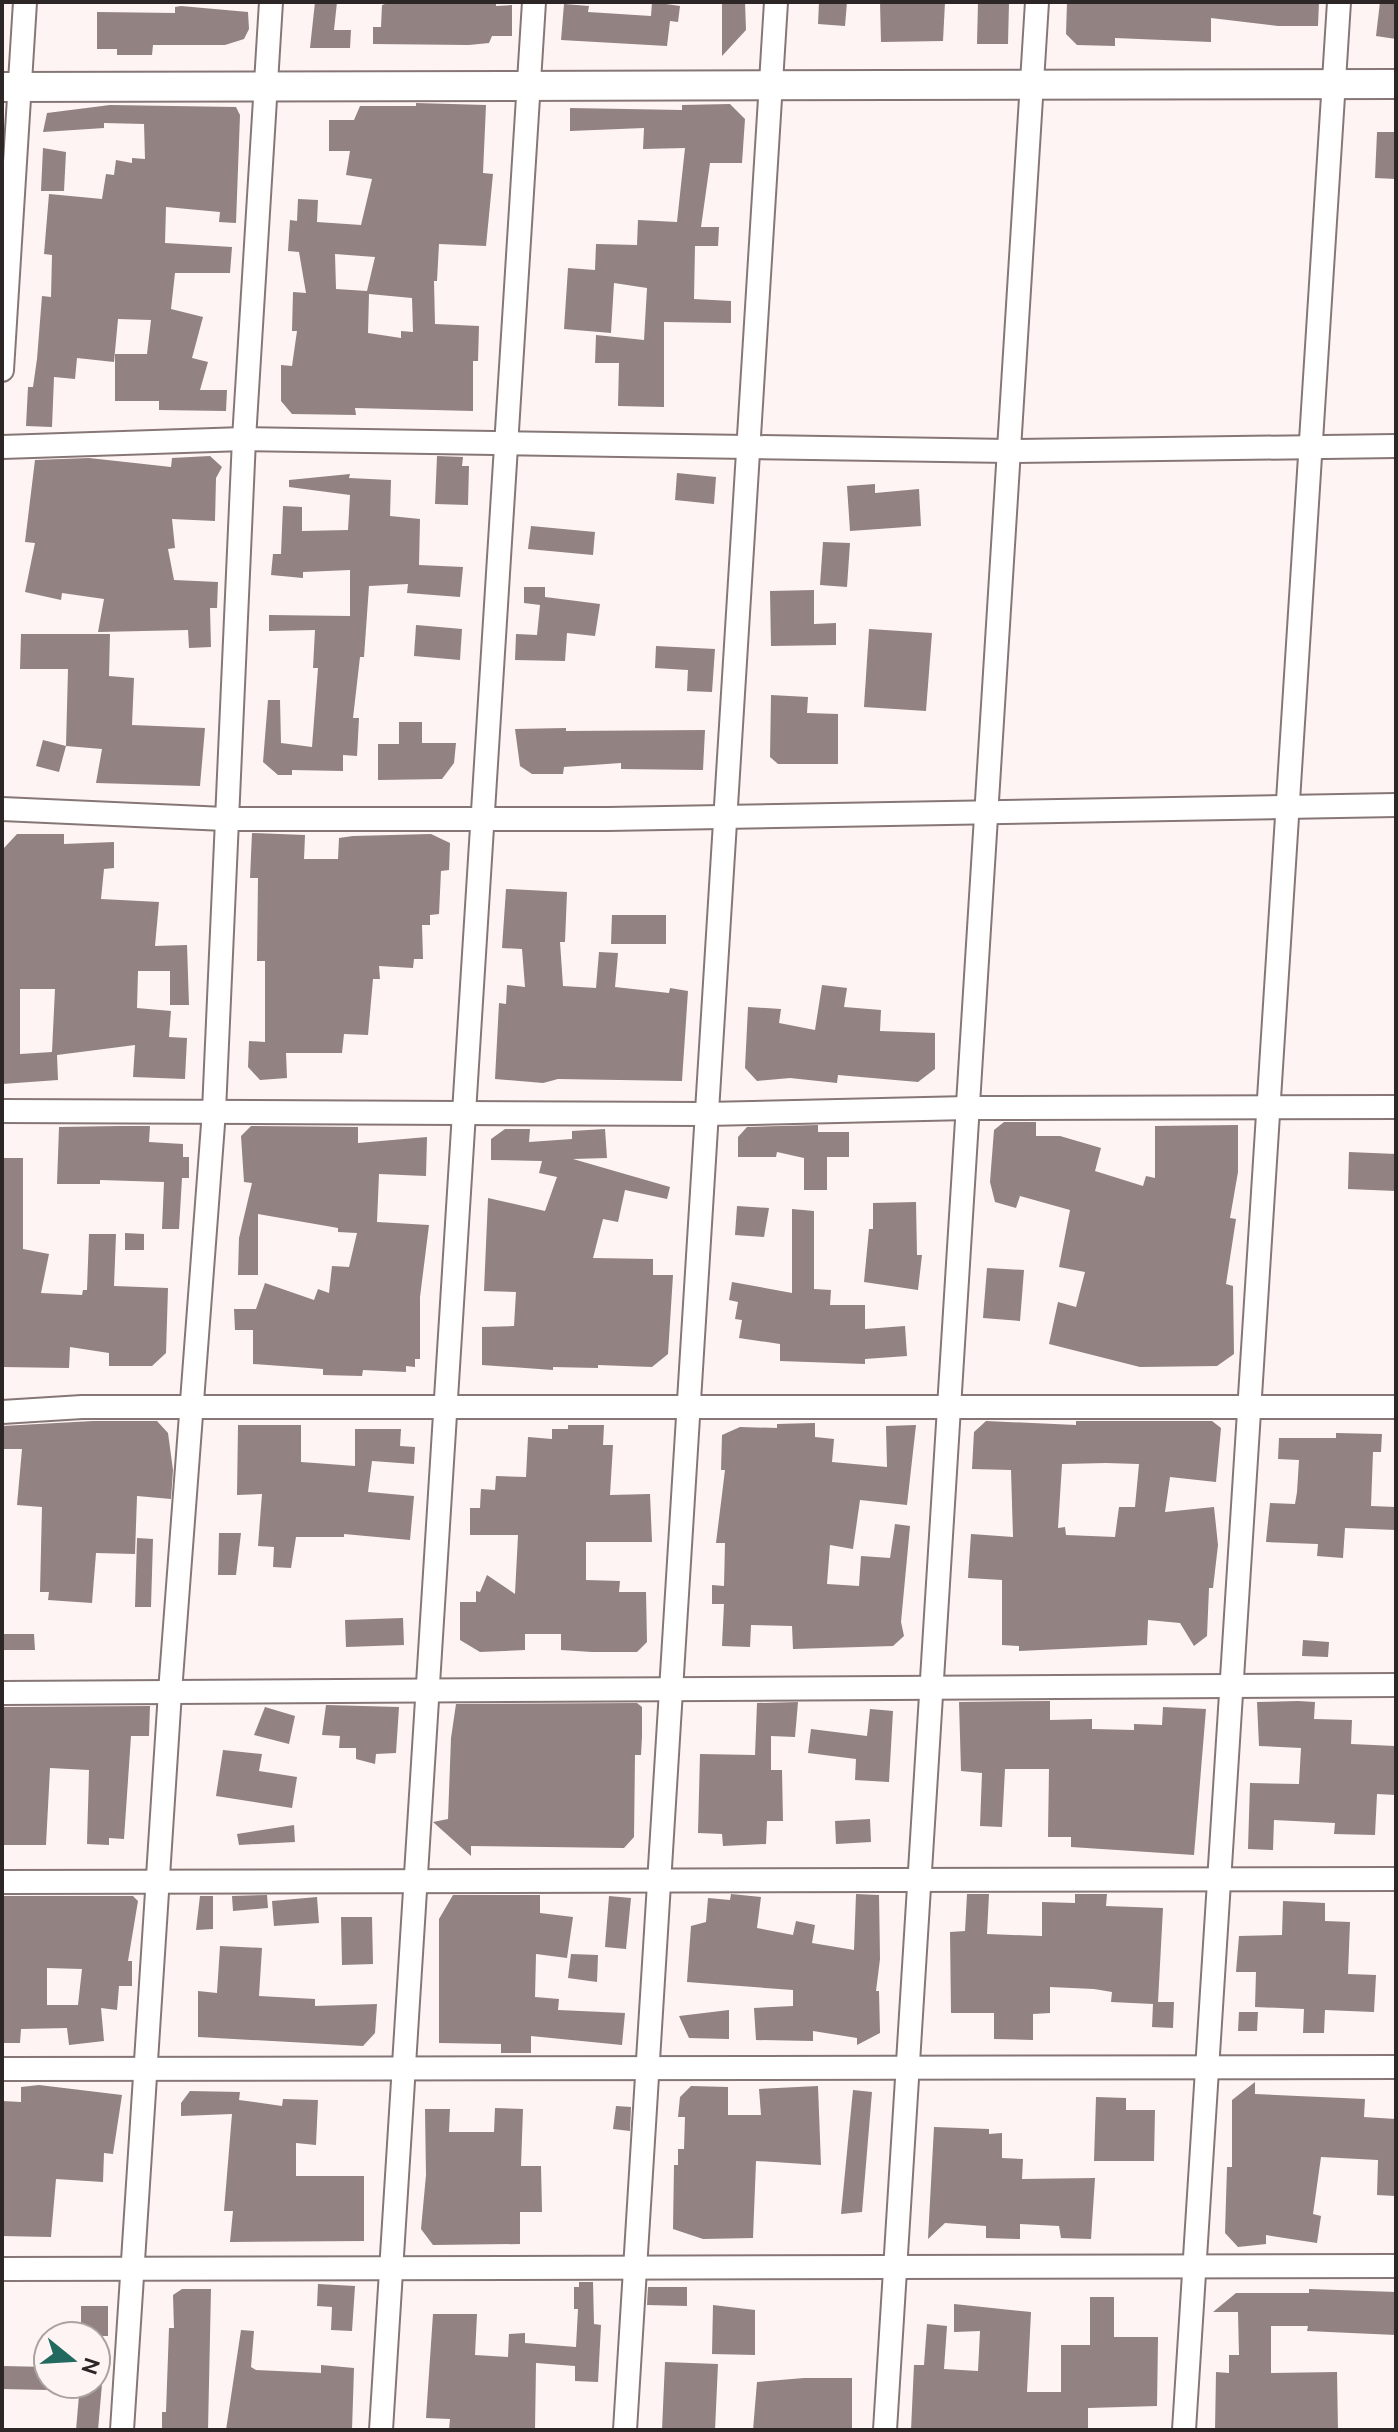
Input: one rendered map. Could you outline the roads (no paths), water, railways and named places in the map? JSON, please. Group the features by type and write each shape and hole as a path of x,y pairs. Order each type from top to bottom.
{"main road":[{"path":"11,87 264,89 1396,84"}],"street":[{"path":"2,370 11,87 25,2"},
{"path":"122,2430 170,1692 214,1111 244,439 271,2"},
{"path":"381,2430 534,2"},
{"path":"625,2430 776,2"},
{"path":"885,2430 1037,2"},
{"path":"1184,2430 1339,2"},
{"path":"2,447 244,439 1009,451 1396,446"},
{"path":"2,809 225,819 725,818 1396,805"},
{"path":"2,1111 706,1114 968,1108 1396,1107"},
{"path":"2,1412 82,1407 1396,1407"},
{"path":"2,1693 1396,1685"},
{"path":"2,1882 1396,1879"},
{"path":"2,2069 1396,2067"},
{"path":"2,2269 1396,2266"}]}
